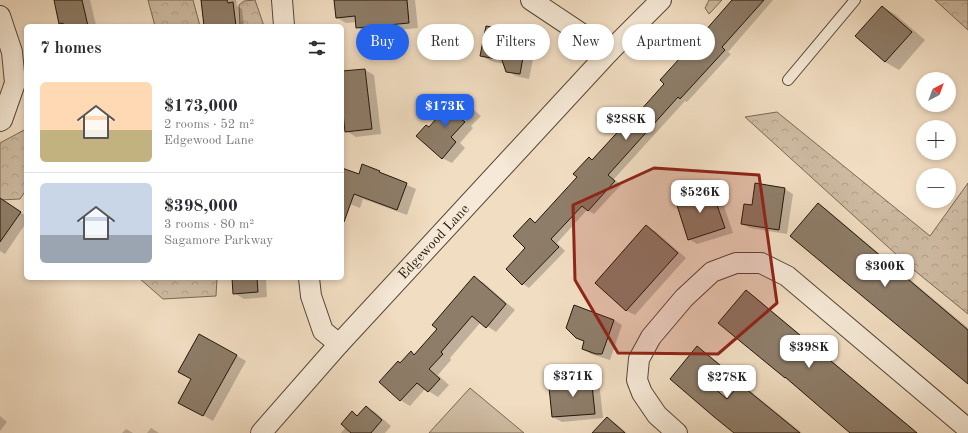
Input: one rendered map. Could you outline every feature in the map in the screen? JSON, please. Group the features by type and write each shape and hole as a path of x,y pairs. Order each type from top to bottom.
{"street":[{"path":"282,0 284,24"},
{"path":"531,0 567,24"},
{"name":"Edgewood Lane","path":"614,47 661,0"},
{"path":"0,16 12,52 15,83 0,121"},
{"name":"Edgewood Lane","path":"261,433 339,344 602,60"},
{"path":"678,433 657,416 642,393 637,380 639,359 651,337 684,298 712,272 736,263 761,263 787,276 968,429"},
{"path":"309,280 311,296 323,330 339,344"}],"lane":[{"path":"788,80 855,0"}],"highlighted area":[{"path":"654,168 759,175 777,303 718,354 618,353 575,280 573,205"}],"green space":[{"path":"148,0 193,0 199,24 154,24"},
{"path":"255,0 263,24 240,24 239,5 244,1"},
{"path":"709,0 722,0 709,14 705,8"},
{"path":"935,0 968,0 968,30"},
{"path":"777,112 930,236 950,208 956,208 956,200 968,183 968,314 909,266 745,117"},
{"path":"24,130 24,193 20,199 0,200 0,143"},
{"path":"141,280 217,280 216,296 163,299"},
{"path":"470,388 524,433 429,433"}],"building":[{"path":"54,0 82,0 88,24 59,24"},
{"path":"201,0 227,0 228,3 233,2 236,24 204,24"},
{"path":"334,0 407,0 409,23 356,24 356,28 355,16 336,18"},
{"path":"732,0 764,0 722,47 725,50 680,99 678,97 608,175 615,181 588,211 582,206 551,239 559,247 522,285 506,269 525,248 513,236 530,218 535,223 577,177 573,174 589,157 592,160 625,124 621,121 633,107 639,112 664,84 660,80 678,60 715,60 715,24 711,24"},
{"path":"882,6 912,32 885,62 855,36"},
{"path":"482,46 482,56 480,56"},
{"path":"502,60 523,60 520,74 506,72"},
{"path":"365,69 372,129 345,132 344,71"},
{"path":"456,96 472,110 462,120 465,122 451,137 456,142 442,159 416,136 426,125 429,127"},
{"path":"362,164 407,183 397,210 354,194 344,222 344,169 359,174"},
{"path":"755,183 785,188 779,230 741,224 744,204 752,205"},
{"path":"711,188 725,228 688,240 675,199"},
{"path":"0,198 21,212 0,242"},
{"path":"818,203 968,330 968,384 790,236"},
{"path":"646,225 678,253 626,311 595,283"},
{"path":"474,276 506,304 486,328 472,316 441,352 443,354 429,369 440,379 428,392 417,383 400,401 379,382 398,361 400,363 411,351 414,355 437,329 432,325"},
{"path":"232,280 257,280 258,292 233,294"},
{"path":"746,290 917,433 850,433 785,377 718,323"},
{"path":"574,305 614,320 602,354 596,354 582,349 584,341 576,338 566,328"},
{"path":"199,334 237,355 203,416 178,403 191,379 178,372"},
{"path":"697,346 721,366 707,382 727,399 740,384 800,433 734,433 713,416 670,379"},
{"path":"591,375 595,414 552,417 549,387 571,385 570,377"},
{"path":"366,406 382,420 371,433 351,433 341,424 352,411 357,416"},
{"path":"607,417 625,433 592,433"}]}
